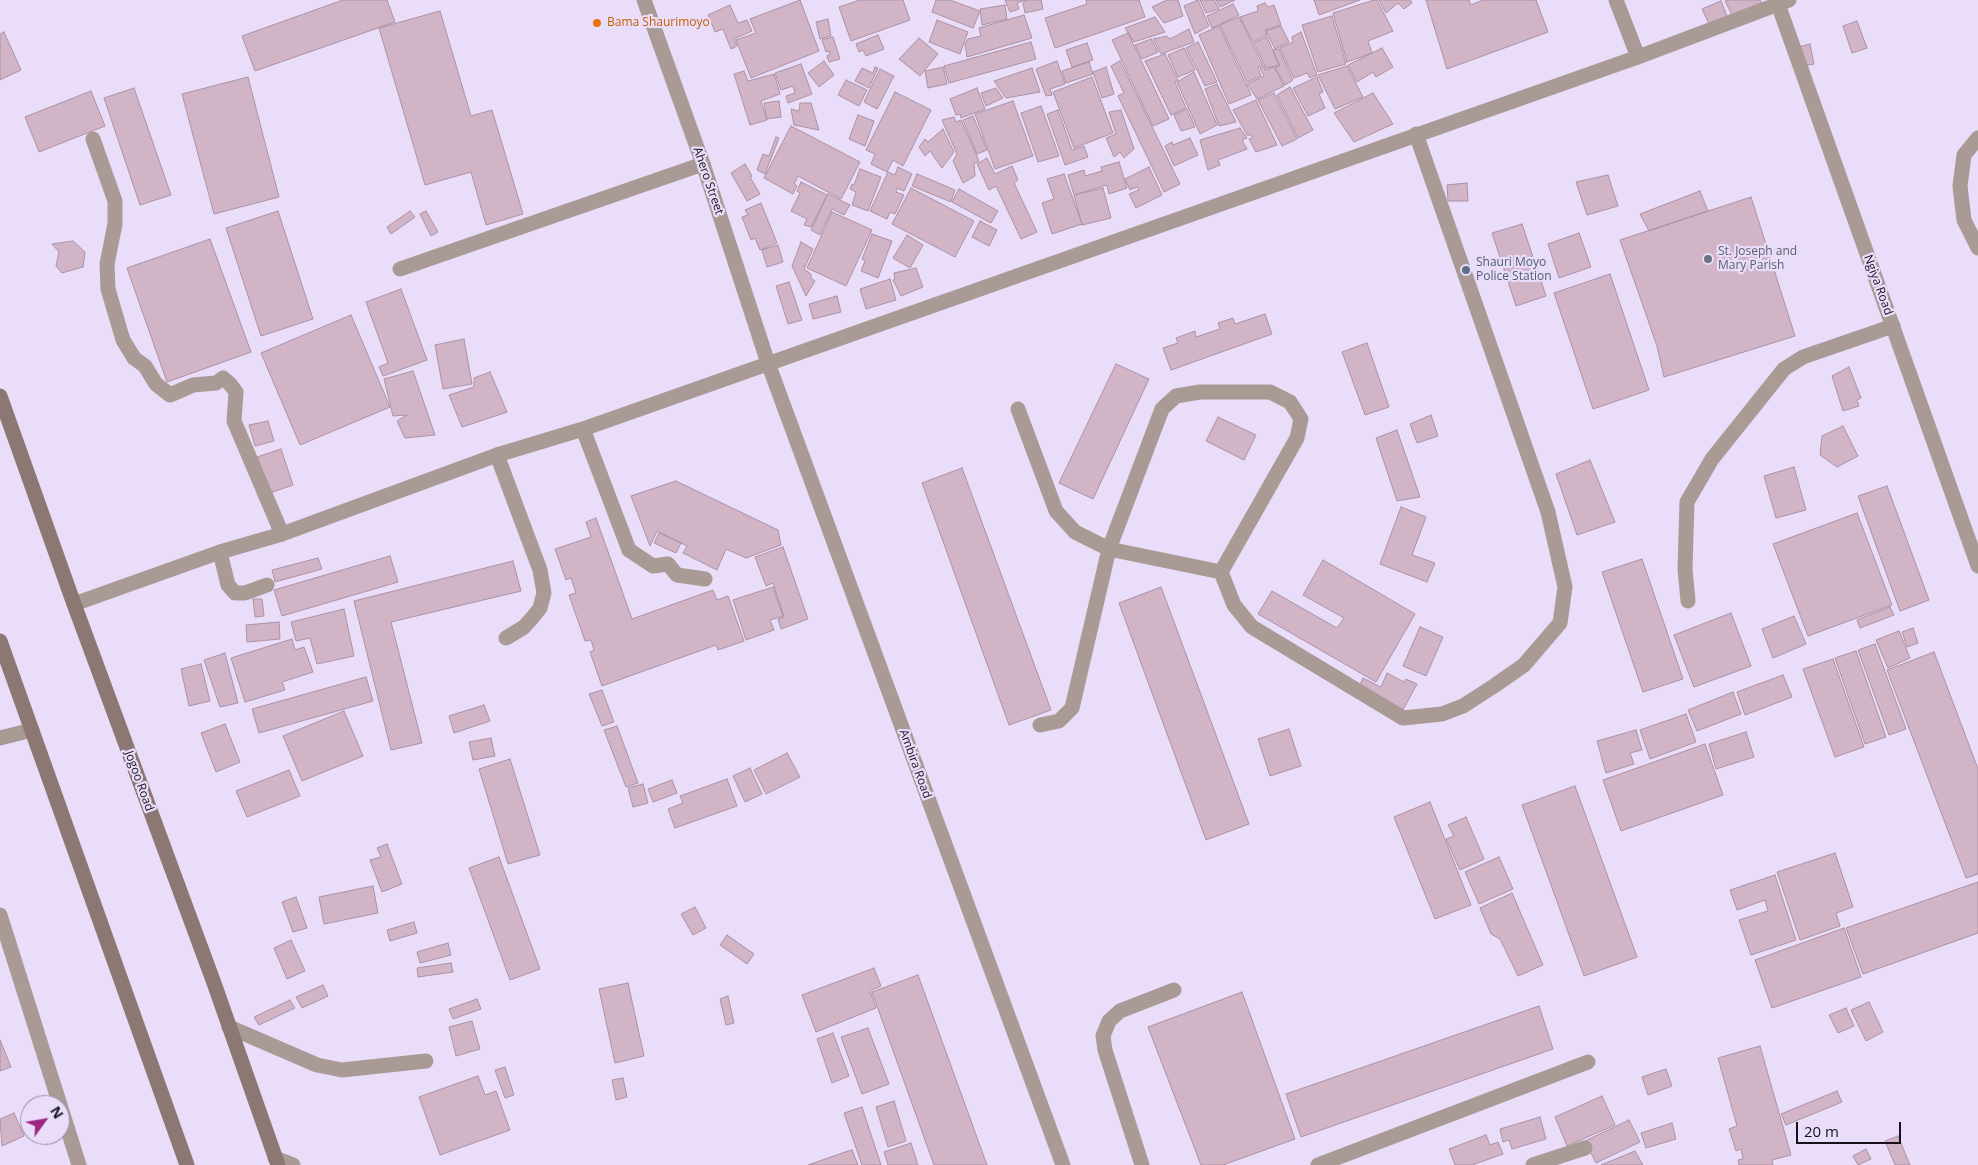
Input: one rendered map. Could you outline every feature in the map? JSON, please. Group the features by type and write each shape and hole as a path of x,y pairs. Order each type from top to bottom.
{"main road":[{"name":"Jogoo Road","path":"0,396 229,1027 276,1162"},
{"path":"0,641 187,1165"}],"street":[{"name":"Ahero Street","path":"644,0 703,164 768,363"},
{"path":"1616,0 1638,57"},
{"path":"74,604 220,552 282,534 497,455 582,429 1638,57 1784,2"},
{"name":"Ngiya Road","path":"1784,2 1893,326 1978,566"},
{"path":"1221,572 1234,606 1252,627 1403,718 1442,714 1464,706 1524,665 1560,623 1565,587 1548,512 1416,134"},
{"path":"1978,138 1964,155 1960,186 1964,220 1978,248"},
{"path":"93,139 115,201 115,224 107,264 108,288 123,340 134,358 145,366 156,384 170,395 193,385 216,384 223,378 230,384 236,392 234,421 282,534"},
{"path":"400,269 703,164"},
{"path":"1688,601 1685,569 1687,502 1712,459 1784,369 1803,357 1893,326"},
{"name":"Ambira Road","path":"768,363 1063,1165"},
{"path":"1040,726 1059,721 1072,708 1109,549 1162,408 1176,396 1200,392 1270,392 1290,402 1301,419 1297,438 1221,572"},
{"path":"1018,409 1056,511 1075,532 1109,549 1221,572"},
{"path":"582,429 629,550 653,566 668,564 677,575 705,579"},
{"path":"497,455 540,570 544,593 540,608 524,628 506,638"},
{"path":"220,552 228,585 235,593 245,593 267,584"},
{"path":"0,738 32,730"},
{"path":"0,915 80,1165"},
{"path":"1142,1165 1105,1050 1103,1036 1109,1021 1120,1011 1174,990"},
{"path":"229,1027 317,1065 342,1070 426,1061"},
{"path":"1318,1165 1588,1062"},
{"path":"1533,1165 1585,1148"},
{"path":"276,1162 293,1165"}],"building":[{"path":"343,0 387,0 395,22 255,71 242,36"},
{"path":"800,0 819,51 751,78 736,40 756,33 750,19"},
{"path":"860,0 903,0 910,20 851,41 839,7"},
{"path":"936,0 950,0 980,11 973,28 932,12"},
{"path":"1005,0 1026,0 1017,3 1019,9 1010,12"},
{"path":"1027,0 1041,0 1043,9 1025,13 1023,3"},
{"path":"1086,0 1139,0 1145,17 1055,48 1045,18 1087,4"},
{"path":"1167,0 1178,0 1183,16 1164,23 1152,7"},
{"path":"1198,0 1209,26 1195,34 1184,6"},
{"path":"1200,0 1214,0 1219,9 1206,13"},
{"path":"1216,0 1235,0 1220,7"},
{"path":"1314,0 1360,0 1319,15"},
{"path":"1377,0 1393,31 1368,41 1372,53 1347,62 1333,13"},
{"path":"1379,0 1410,0 1412,3 1404,9 1398,3 1386,13"},
{"path":"1426,0 1469,0 1471,5 1483,0 1536,0 1548,32 1447,69"},
{"path":"1760,0 1762,3 1733,17 1725,1"},
{"path":"1721,1 1728,19 1710,26 1702,9"},
{"path":"1265,3 1268,7 1274,5 1281,25 1265,30 1267,35 1253,42 1240,17 1258,11 1257,6"},
{"path":"1233,4 1239,15 1212,28 1207,16"},
{"path":"730,5 738,23 747,20 752,31 734,39 737,46 731,49 723,29 715,32 708,15"},
{"path":"1005,5 1007,19 982,25 980,9"},
{"path":"440,11 471,116 492,110 523,214 486,225 471,172 425,185 379,28"},
{"path":"1024,15 1032,38 967,57 965,44 968,39 981,36 979,28"},
{"path":"1332,16 1346,64 1318,72 1302,25"},
{"path":"1155,17 1165,32 1134,42 1125,28"},
{"path":"1239,17 1263,65 1258,67 1261,76 1247,82 1220,25"},
{"path":"828,19 831,36 820,39 816,22"},
{"path":"937,20 968,32 960,54 929,42"},
{"path":"1857,21 1867,48 1852,53 1843,26"},
{"path":"1219,26 1251,95 1229,104 1199,35"},
{"path":"1281,26 1289,42 1275,49 1266,31"},
{"path":"1189,29 1194,42 1161,54 1153,39 1167,36 1170,39"},
{"path":"4,32 21,70 0,80 0,34"},
{"path":"1301,32 1317,75 1310,78 1307,73 1294,78 1280,48 1293,42 1292,37"},
{"path":"1128,33 1169,119 1153,126 1112,40"},
{"path":"878,35 884,49 866,56 863,50 859,52 856,44"},
{"path":"833,37 840,59 829,62 827,56 830,54 829,51 826,52 822,40"},
{"path":"1267,37 1279,65 1266,68 1254,43"},
{"path":"919,38 938,54 920,76 899,59"},
{"path":"1151,39 1158,52 1142,59 1135,45"},
{"path":"1031,42 1036,59 949,83 944,66"},
{"path":"1198,42 1217,82 1205,86 1186,48"},
{"path":"1087,43 1093,60 1072,67 1066,50"},
{"path":"1810,44 1814,64 1803,66 1798,47"},
{"path":"1184,48 1195,70 1178,77 1168,55"},
{"path":"1382,48 1393,67 1376,77 1373,72 1357,82 1348,65"},
{"path":"1279,49 1293,80 1285,85 1275,67 1280,66 1273,50"},
{"path":"1165,54 1178,80 1175,82 1186,108 1171,115 1145,61"},
{"path":"824,61 834,75 819,87 808,73"},
{"path":"1057,61 1065,84 1050,89 1052,95 1046,96 1036,69"},
{"path":"1120,61 1180,184 1164,192 1118,96 1124,93 1111,66"},
{"path":"1089,62 1093,74 1066,83 1062,71"},
{"path":"801,64 812,94 788,103 786,96 795,93 793,86 781,90 775,73"},
{"path":"1264,66 1265,70 1274,67 1284,86 1257,99 1247,84 1264,76 1260,68"},
{"path":"1347,66 1363,97 1335,109 1318,75"},
{"path":"875,67 878,68 869,88 855,81 862,68 873,73"},
{"path":"943,67 947,84 928,88 925,71"},
{"path":"1106,67 1114,94 1102,98 1093,72"},
{"path":"1032,68 1040,92 1006,98 994,81"},
{"path":"880,69 894,76 877,109 864,102"},
{"path":"744,71 748,81 774,74 780,94 761,101 767,120 750,125 734,74"},
{"path":"1194,72 1217,125 1200,134 1177,82"},
{"path":"248,77 279,197 214,214 182,94"},
{"path":"1092,77 1113,133 1074,148 1053,92"},
{"path":"1317,77 1323,92 1319,94 1325,108 1308,116 1293,88"},
{"path":"846,80 867,90 859,106 838,95"},
{"path":"1217,84 1236,122 1219,126 1205,89"},
{"path":"1290,87 1313,130 1298,138 1277,95"},
{"path":"134,88 171,195 140,205 104,98"},
{"path":"977,88 985,109 961,118 960,114 956,115 950,99"},
{"path":"996,88 1003,98 986,106 981,93"},
{"path":"91,91 105,126 39,152 25,117"},
{"path":"895,92 931,110 903,166 893,160 887,172 871,164 875,154 866,150"},
{"path":"1274,93 1297,139 1282,146 1258,100"},
{"path":"1373,93 1393,124 1354,142 1334,113"},
{"path":"1256,100 1277,145 1256,152 1249,139 1253,138 1251,135 1247,135 1233,110"},
{"path":"779,101 781,117 767,119 764,103"},
{"path":"1013,101 1033,156 995,169 975,114"},
{"path":"800,103 811,103 819,130 794,125 791,109 799,111"},
{"path":"1041,106 1059,156 1038,162 1021,113"},
{"path":"1187,109 1195,127 1181,131 1174,115"},
{"path":"1058,110 1072,150 1084,146 1088,157 1065,165 1047,114"},
{"path":"1121,110 1134,149 1124,158 1120,152 1114,157 1106,138 1116,134 1109,112"},
{"path":"858,115 874,121 865,146 849,139"},
{"path":"973,116 987,150 977,154 963,120"},
{"path":"954,117 956,122 961,120 979,161 974,164 975,176 963,183 953,161 957,154 942,120"},
{"path":"791,126 860,162 841,199 798,176 794,184 797,186 793,194 764,178"},
{"path":"1240,128 1247,138 1242,140 1247,149 1218,160 1220,165 1208,170 1200,140"},
{"path":"943,129 954,152 942,168 930,151 925,156 919,147 925,139 928,142"},
{"path":"776,137 779,138 765,174 757,170 763,154 769,156"},
{"path":"1190,138 1198,155 1174,166 1165,146 1172,142 1173,145"},
{"path":"987,158 995,174 1012,166 1018,180 1014,183 1037,232 1021,239 996,186 989,190 977,164"},
{"path":"1119,162 1127,188 1109,194 1107,185 1074,195 1068,175 1084,170 1085,176 1102,171 1101,167"},
{"path":"745,164 760,194 747,201 731,173"},
{"path":"898,167 912,174 904,191 897,188 896,192 904,195 895,214 890,212 887,219 870,211 888,172 895,175"},
{"path":"1149,167 1162,195 1136,208 1129,194 1139,190 1137,187 1130,190 1125,179"},
{"path":"860,169 881,177 868,211 852,205 856,192 850,189 852,184 854,185"},
{"path":"917,174 955,190 951,202 912,186"},
{"path":"1064,174 1082,224 1052,234 1042,203 1054,199 1047,179"},
{"path":"1608,175 1618,206 1587,215 1576,182"},
{"path":"801,182 827,195 811,227 804,225 807,219 791,211 800,193 797,191"},
{"path":"1467,183 1468,201 1448,201 1447,185"},
{"path":"911,188 974,221 955,257 892,224"},
{"path":"1103,188 1111,218 1082,225 1074,195"},
{"path":"959,189 998,211 991,223 952,202"},
{"path":"1700,191 1708,211 1649,231 1640,214"},
{"path":"828,194 850,205 844,215 832,209 820,235 811,230"},
{"path":"1751,197 1795,336 1664,377 1657,346 1620,240"},
{"path":"761,203 777,243 760,250 755,238 751,240 742,217 748,215 745,210"},
{"path":"278,211 313,319 261,336 226,228"},
{"path":"410,211 415,217 391,234 387,227"},
{"path":"426,211 438,232 431,236 420,214"},
{"path":"832,212 872,230 846,286 807,268"},
{"path":"980,221 997,230 989,246 972,237"},
{"path":"1522,224 1546,296 1516,306 1492,233"},
{"path":"1579,233 1591,267 1559,278 1548,244"},
{"path":"872,234 892,241 878,278 861,271 865,261 862,259"},
{"path":"907,235 923,245 910,268 893,258"},
{"path":"210,239 251,352 167,382 127,268"},
{"path":"73,241 85,252 83,267 62,273 56,266 59,252 52,244"},
{"path":"801,242 813,249 804,269 811,274 811,278 815,281 806,296 792,266"},
{"path":"778,245 783,262 767,267 762,250"},
{"path":"916,268 923,287 901,296 893,280 895,278 894,273"},
{"path":"1610,274 1649,390 1593,409 1554,293"},
{"path":"890,279 896,300 866,309 860,289"},
{"path":"789,282 802,320 788,324 776,286"},
{"path":"401,289 427,360 383,376 379,367 388,363 366,302"},
{"path":"837,296 841,312 813,319 809,304"},
{"path":"1265,314 1272,334 1171,370 1163,348 1178,343 1176,338 1195,331 1196,337 1220,329 1218,323 1233,318 1235,324"},
{"path":"351,315 390,407 300,445 261,353"},
{"path":"464,339 472,384 443,389 435,345"},
{"path":"1367,343 1389,407 1365,415 1342,352"},
{"path":"1116,364 1149,379 1093,499 1059,483"},
{"path":"1849,367 1861,398 1857,400 1859,406 1843,411 1832,376"},
{"path":"413,371 435,435 405,438 397,421 407,415 393,416 384,379"},
{"path":"490,372 507,412 462,427 449,395 474,387 474,378"},
{"path":"1431,415 1438,436 1417,443 1410,424"},
{"path":"1218,417 1256,435 1244,460 1206,441"},
{"path":"268,421 274,441 255,446 249,425"},
{"path":"1843,426 1858,456 1837,467 1820,455 1822,436"},
{"path":"1397,430 1420,497 1397,501 1376,438"},
{"path":"281,449 293,485 270,493 257,457"},
{"path":"1590,460 1615,522 1577,535 1556,474"},
{"path":"1794,467 1806,510 1776,518 1764,476"},
{"path":"962,468 1051,710 1009,725 922,483"},
{"path":"676,481 778,530 781,545 746,558 726,549 717,570 683,553 687,546 657,531 650,546 631,496"},
{"path":"1887,486 1929,600 1900,611 1858,496"},
{"path":"1401,507 1426,517 1412,555 1435,563 1427,582 1380,564"},
{"path":"1857,513 1892,605 1808,636 1773,544"},
{"path":"596,518 632,619 713,590 717,600 728,596 744,641 718,650 716,645 602,686 590,652 594,650 591,640 585,641 569,595 576,593 571,578 566,580 555,549 591,537 586,522"},
{"path":"659,533 681,543 676,553 654,543"},
{"path":"783,547 808,619 781,629 778,619 784,617 773,583 766,586 755,557"},
{"path":"390,556 398,582 282,616 274,590"},
{"path":"318,558 322,569 275,582 272,570"},
{"path":"1642,559 1683,679 1643,692 1602,572"},
{"path":"1323,560 1415,614 1376,682 1258,614 1272,591 1337,628 1344,618 1303,595"},
{"path":"513,561 521,591 391,622 422,743 391,750 354,601"},
{"path":"773,587 783,616 770,620 774,630 746,640 733,600"},
{"path":"1161,587 1249,824 1206,840 1119,603"},
{"path":"253,599 262,599 264,616 255,617"},
{"path":"1890,607 1894,615 1860,628 1857,620"},
{"path":"344,609 354,656 317,664 310,638 296,641 291,622"},
{"path":"1731,613 1751,666 1694,687 1674,635"},
{"path":"1794,616 1806,644 1773,658 1762,629"},
{"path":"279,622 280,639 247,642 246,625"},
{"path":"1420,627 1443,637 1426,676 1403,666"},
{"path":"1913,628 1918,643 1907,647 1902,632"},
{"path":"1899,631 1910,658 1888,668 1876,640"},
{"path":"292,639 295,650 304,647 313,672 282,682 285,690 245,702 231,658"},
{"path":"1875,644 1906,729 1889,735 1858,650"},
{"path":"1856,651 1886,737 1865,744 1835,658"},
{"path":"1934,652 1978,769 1978,874 1966,878 1887,670"},
{"path":"225,653 238,703 220,707 204,660"},
{"path":"1833,659 1864,747 1835,757 1803,669"},
{"path":"201,664 210,701 189,706 181,669"},
{"path":"1387,673 1404,682 1406,679 1417,684 1403,710 1359,687 1363,678 1381,687"},
{"path":"1783,675 1792,697 1745,715 1737,692"},
{"path":"366,677 373,701 259,733 252,709"},
{"path":"602,690 614,722 602,726 589,694"},
{"path":"1733,692 1741,714 1697,731 1688,710"},
{"path":"484,705 490,721 454,733 449,716"},
{"path":"344,711 363,756 302,781 283,736"},
{"path":"1686,714 1696,742 1650,759 1640,730"},
{"path":"225,724 240,762 216,772 201,733"},
{"path":"617,726 638,783 626,787 604,730"},
{"path":"1289,729 1301,766 1270,776 1258,739"},
{"path":"1636,730 1642,750 1630,753 1634,764 1606,773 1597,741"},
{"path":"1746,732 1754,757 1716,769 1709,744"},
{"path":"491,738 495,756 473,760 469,742"},
{"path":"1705,744 1723,795 1621,831 1603,780"},
{"path":"787,753 800,777 766,794 754,770"},
{"path":"510,759 540,855 508,864 479,769"},
{"path":"750,768 762,794 745,802 733,776"},
{"path":"289,770 300,796 247,817 236,791"},
{"path":"727,779 737,806 675,828 668,809 683,803 680,796"},
{"path":"672,780 677,793 653,802 648,789"},
{"path":"643,784 648,803 633,807 628,788"},
{"path":"1575,786 1637,957 1584,976 1522,805"},
{"path":"1430,802 1471,905 1435,919 1394,817"},
{"path":"1466,817 1484,859 1460,870 1446,839 1454,836 1448,825"},
{"path":"387,844 402,884 382,892 370,860 381,857 377,848"},
{"path":"1835,853 1853,907 1836,913 1840,926 1800,940 1777,872"},
{"path":"499,857 540,969 510,980 469,868"},
{"path":"1499,857 1513,889 1479,904 1465,872"},
{"path":"1775,875 1796,940 1751,955 1739,920 1768,911 1765,900 1737,910 1730,890"},
{"path":"1978,882 1978,933 1863,974 1846,928"},
{"path":"373,886 378,913 324,924 319,897"},
{"path":"1512,893 1543,965 1518,976 1500,939 1491,934 1480,908"},
{"path":"296,897 307,928 293,932 282,902"},
{"path":"695,907 706,928 693,935 681,914"},
{"path":"414,922 417,933 390,941 387,930"},
{"path":"1844,928 1861,977 1772,1008 1755,960"},
{"path":"727,935 754,954 747,964 720,945"},
{"path":"291,940 305,971 287,979 274,948"},
{"path":"448,943 451,955 420,963 417,952"},
{"path":"451,963 453,972 418,977 417,968"},
{"path":"874,968 881,986 870,991 876,1008 816,1032 802,995"},
{"path":"918,975 987,1165 934,1165 872,992"},
{"path":"628,983 644,1056 615,1063 599,989"},
{"path":"323,985 328,996 302,1008 296,997"},
{"path":"1242,992 1295,1139 1223,1165 1201,1165 1148,1027"},
{"path":"728,996 734,1023 726,1025 720,999"},
{"path":"477,999 481,1009 453,1019 449,1009"},
{"path":"290,1000 295,1008 259,1025 254,1017"},
{"path":"1869,1002 1883,1032 1866,1041 1851,1010"},
{"path":"1539,1006 1553,1049 1301,1137 1286,1094"},
{"path":"1846,1008 1854,1026 1838,1033 1829,1015"},
{"path":"472,1021 480,1049 456,1056 449,1027"},
{"path":"868,1028 889,1084 862,1094 841,1037"},
{"path":"833,1033 849,1076 832,1083 817,1039"},
{"path":"0,1040 11,1067 0,1071"},
{"path":"1760,1046 1791,1155 1772,1160 1773,1165 1739,1165 1738,1160 1743,1159 1741,1149 1736,1151 1729,1129 1737,1126 1718,1058"},
{"path":"505,1067 514,1095 505,1098 495,1070"},
{"path":"1666,1069 1672,1086 1648,1095 1642,1077"},
{"path":"478,1076 485,1095 496,1091 510,1130 440,1155 419,1097"},
{"path":"623,1078 627,1097 616,1100 612,1080"},
{"path":"1837,1091 1842,1102 1786,1125 1781,1114"},
{"path":"1602,1096 1615,1125 1567,1146 1555,1117"},
{"path":"894,1101 906,1141 888,1147 876,1107"},
{"path":"862,1107 881,1165 862,1165 844,1113"},
{"path":"14,1113 20,1127 20,1138 2,1146 0,1119"},
{"path":"1540,1117 1546,1139 1512,1149 1509,1140 1503,1142 1500,1129"},
{"path":"1629,1120 1640,1142 1596,1163 1585,1141"},
{"path":"1672,1123 1676,1139 1646,1148 1641,1133"},
{"path":"1486,1135 1490,1145 1498,1142 1503,1154 1472,1165 1455,1165 1449,1149"},
{"path":"1898,1136 1910,1165 1895,1165 1885,1141"},
{"path":"911,1143 918,1165 888,1165 884,1152"},
{"path":"1866,1149 1871,1159 1858,1165 1853,1156"},
{"path":"852,1150 858,1165 808,1165 848,1151"},
{"path":"1635,1151 1643,1165 1601,1165"}],"place":[{"name":"Bama Shaurimoyo","path":"597,23"},
{"name":"St. Joseph and Mary Parish","path":"1708,259"},
{"name":"Shauri Moyo Police Station","path":"1466,270"}]}
